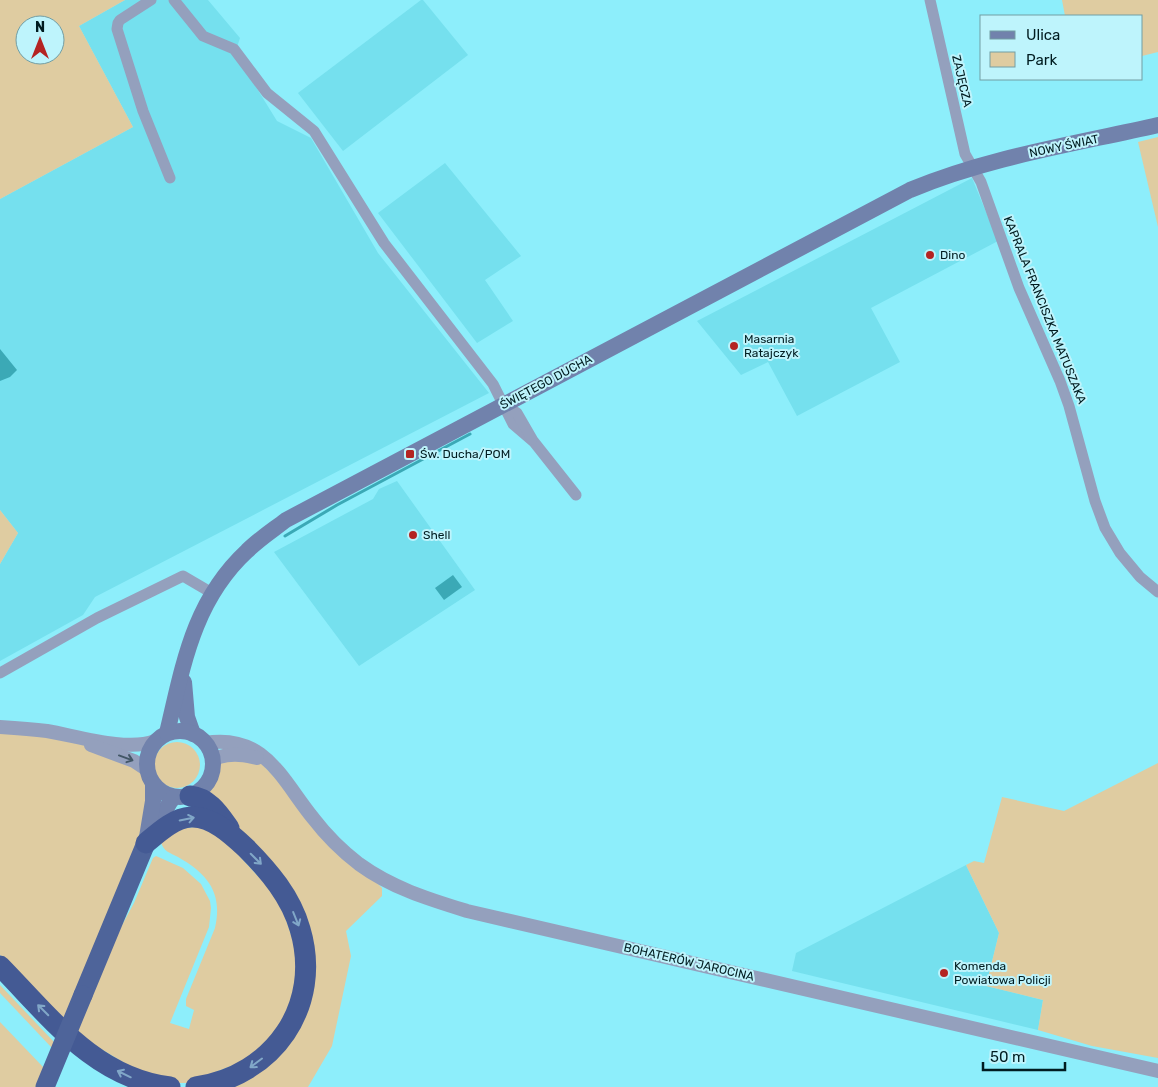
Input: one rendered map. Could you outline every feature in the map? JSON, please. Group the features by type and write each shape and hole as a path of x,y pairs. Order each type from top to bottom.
{"highway":[{"path":"182,797 199,797 211,806 239,842 272,876 294,913 305,950 306,965 304,991 294,1018 274,1048 258,1063 242,1074 212,1085 196,1087"},
{"path":"46,1087 146,843 183,818 195,817 209,820 239,842"},
{"path":"0,966 77,1045 122,1074 154,1085 170,1087"}],"main road":[{"name":"NOWY ŚWIAT","path":"971,167 1158,125"},
{"name":"ŚWIĘTEGO DUCHA","path":"161,737 199,616 212,593 246,551 286,520 910,190 971,167"},
{"name":"ŚWIĘTEGO DUCHA","path":"183,664 187,716 199,738"},
{"path":"176,731 199,738 213,760 210,778 199,792 170,802 146,843 153,801 148,754 161,737 176,731"},
{"path":"150,777 158,790 182,797"}],"street":[{"path":"151,0 120,20 118,30 143,111 170,178"},
{"path":"174,0 203,36 234,49 267,93 314,131 384,244 493,384 513,424 534,442 576,495"},
{"name":"ZAJĘCZA","path":"930,0 965,154 971,167"},
{"name":"KAPRALA FRANCISZKA MATUSZAKA","path":"971,167 980,182 1019,288 1060,381 1069,406 1095,501 1105,528 1120,553 1140,577 1158,592"},
{"path":"0,673 90,622 183,576 212,593"},
{"path":"0,727 49,731 136,746 147,744 161,737"},
{"path":"72,736 134,761 150,777"},
{"name":"BOHATERÓW JAROCINA","path":"199,738 240,744 260,754 270,762 314,819 358,863 382,880 419,897 467,911 1158,1071"},
{"path":"213,760 224,755 236,754 270,762"}],"shaded area":[{"path":"125,0 208,0 240,38 235,53 277,121 311,138 378,253 489,393 95,597 83,615 0,661 0,564 18,533 0,510 0,199 133,127 79,26"},
{"path":"423,0 468,55 343,151 298,93"},
{"path":"445,163 521,256 485,280 513,321 477,343 378,213"},
{"path":"972,178 998,241 871,308 900,362 797,416 768,362 741,375 697,321"},
{"path":"0,349 17,370 10,377 0,381"},
{"path":"397,481 475,590 359,666 274,552 373,499 379,489"},
{"path":"453,575 462,587 444,600 435,588"},
{"path":"966,865 999,933 986,986 1043,1000 1038,1030 792,971 796,953"}],"green space":[{"path":"0,0 125,0 79,26 133,127 0,199"},
{"path":"1062,0 1158,0 1158,52 1143,56 1143,15 1065,15"},
{"path":"1158,137 1158,227 1138,142"},
{"path":"0,510 18,533 0,564"},
{"path":"0,732 43,736 88,746 139,769 148,785 148,809 132,857 64,1021 0,955"},
{"path":"182,742 186,743 196,752 199,756 199,774 190,784 182,788 172,788 164,784 155,774 154,760 158,752 168,743"},
{"path":"223,761 259,761 382,888 382,896 346,931 351,956 332,1046 308,1087 227,1087 272,1057 311,950 205,789 217,767"},
{"path":"1158,763 1158,1058 1092,1046 1038,1030 1043,1000 986,986 999,933 966,865 974,861 984,863 1002,797 1064,811"},
{"path":"211,825 279,899 299,958 291,1010 257,1056 187,1083 151,1079 76,1034 115,938 134,903 153,858 156,856 183,868 201,884 210,901 209,927 170,1023 189,1029 194,1010 186,1006 186,999 215,928 217,905 211,886 198,870 163,848 161,842 170,830"},
{"path":"0,985 55,1043 52,1048 0,993"},
{"path":"0,1022 44,1068 36,1087 0,1087"}],"waterway":[{"path":"285,536 337,505 470,434"}],"place":[{"name":"Dino","path":"930,255"},
{"name":"Masarnia Ratajczyk","path":"734,346"},
{"name":"Św. Ducha/POM","path":"410,454"},
{"name":"Shell","path":"413,535"},
{"name":"Komenda Powiatowa Policji","path":"944,973"}]}
